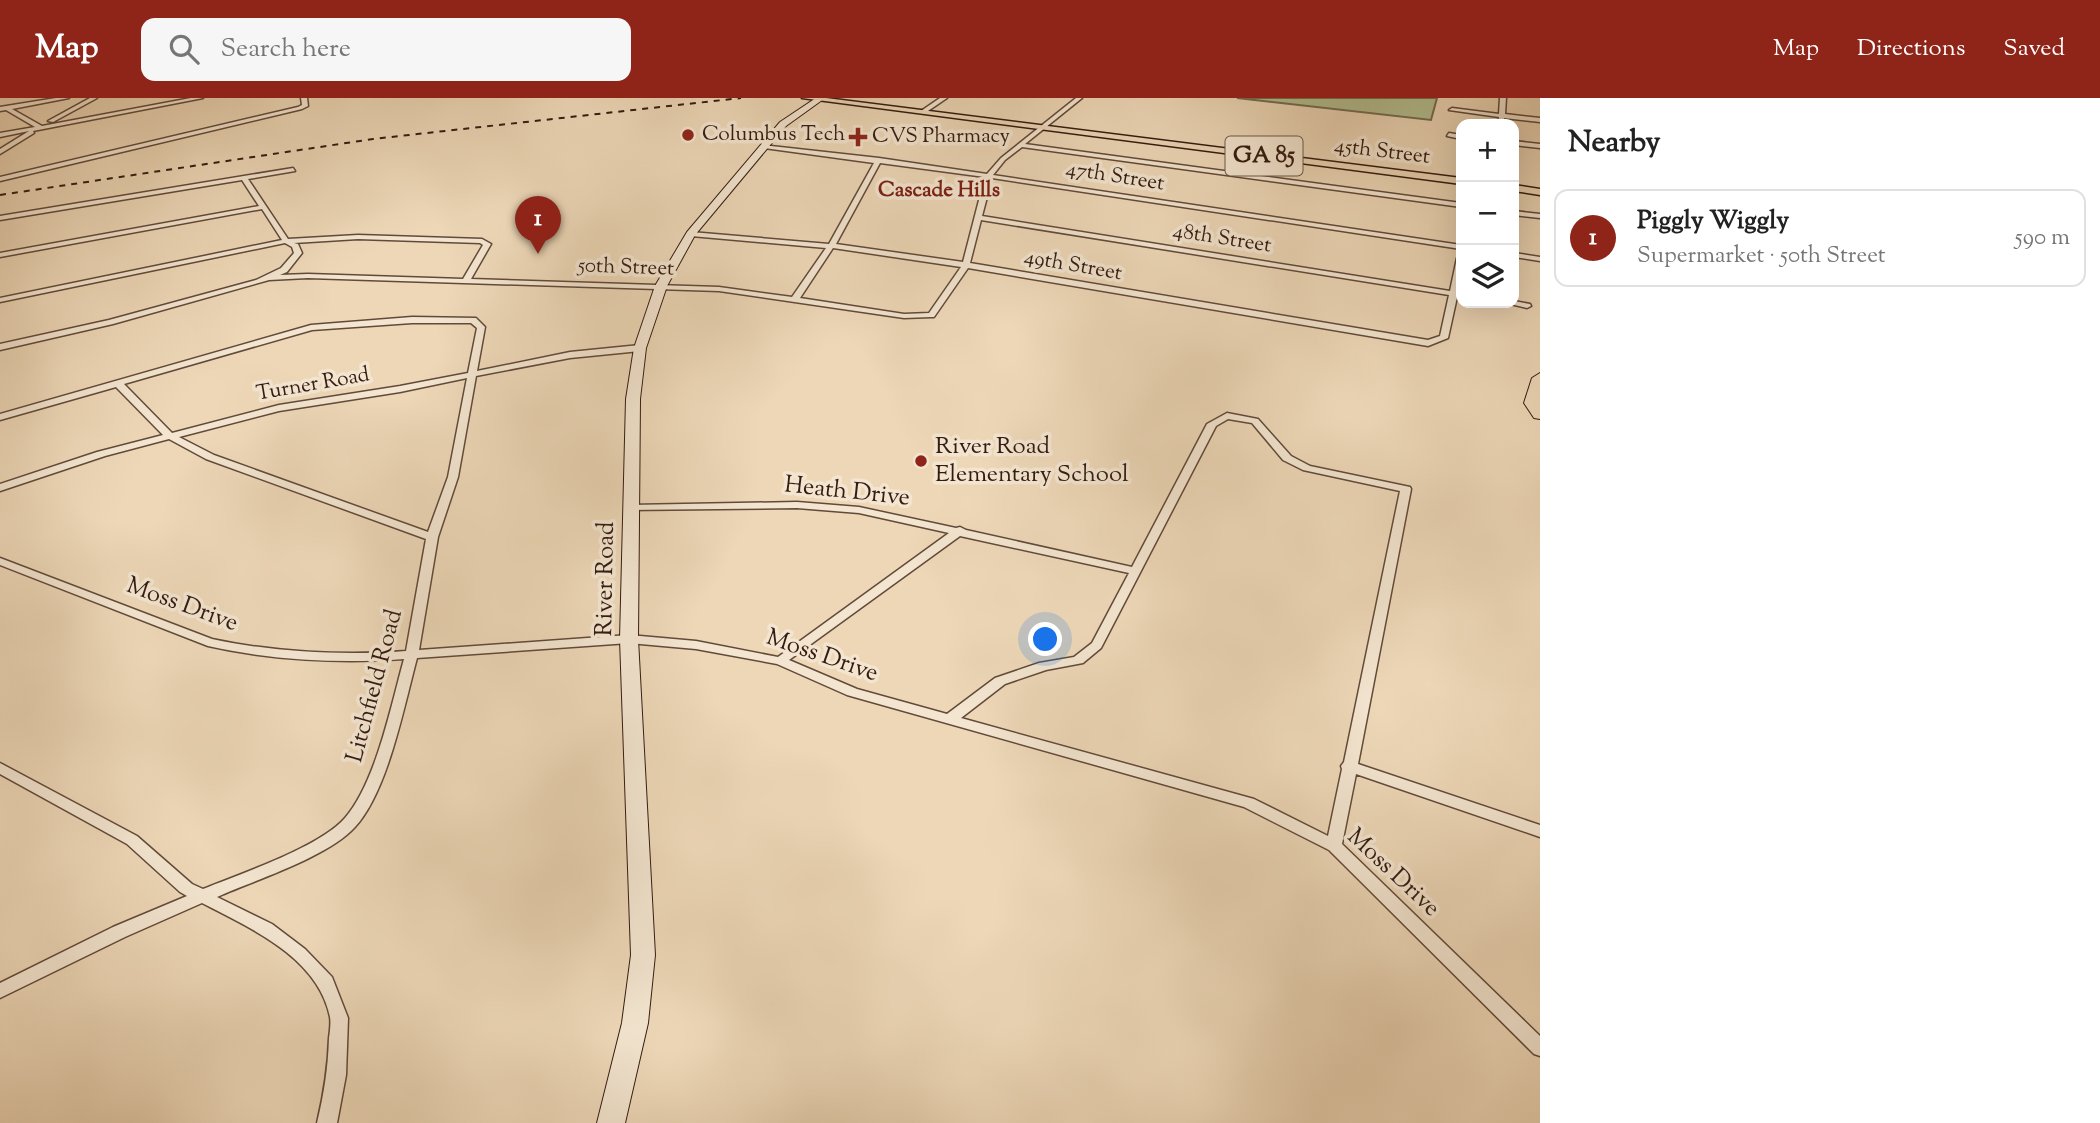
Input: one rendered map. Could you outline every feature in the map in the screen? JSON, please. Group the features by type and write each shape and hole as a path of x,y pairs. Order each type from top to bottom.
{"highway":[{"path":"1540,378 1533,403 1540,414"}],"main road":[{"name":"45th Street","path":"806,98 1456,180"},
{"name":"River Road","path":"611,1123 635,1023 643,955 629,639 634,399 640,348 661,286 691,234 783,124 822,99"},
{"path":"1519,189 1540,192"}],"street":[{"path":"2,107 66,98"},
{"path":"0,152 94,98"},
{"path":"0,135 200,98"},
{"path":"0,179 300,108 305,106 304,98"},
{"path":"923,112 944,98"},
{"path":"966,265 989,176 1020,145 1079,98"},
{"path":"1502,119 1503,98"},
{"path":"2,107 40,127"},
{"path":"1452,110 1540,120"},
{"path":"1449,135 1456,136"},
{"path":"1519,144 1540,146"},
{"path":"1020,145 1456,204"},
{"name":"47th Street","path":"764,146 879,160 1456,246"},
{"path":"796,298 831,246 879,160"},
{"path":"0,218 293,170"},
{"path":"0,347 123,318 268,278 284,270 299,253 286,240 244,178"},
{"path":"0,254 264,207"},
{"path":"1519,214 1540,216"},
{"name":"48th Street","path":"978,217 1456,295"},
{"name":"49th Street","path":"691,234 831,246 966,265 1428,343 1444,335 1456,301"},
{"path":"0,300 286,240 319,237 474,240 487,244 466,281"},
{"path":"1519,256 1540,259"},
{"name":"50th Street","path":"268,278 661,286 796,298 904,316 931,315 966,265"},
{"path":"1519,304 1528,306"},
{"name":"Litchfield Road","path":"0,991 119,932 318,847 349,824 363,804 384,756 411,657 432,537 453,477 481,327 473,320 455,320 375,322 311,328 117,383"},
{"name":"Turner Road","path":"0,488 101,454 279,408 400,389 569,355 640,348"},
{"path":"0,417 117,383 170,436 210,457 432,537"},
{"path":"950,719 1000,681 1044,666 1078,660 1097,645 1182,476 1212,424 1227,416 1255,421 1287,458 1307,468 1406,489 1334,845"},
{"name":"Heath Drive","path":"631,508 797,505 859,510 960,530 1136,571"},
{"path":"780,661 960,530"},
{"name":"Moss Drive","path":"0,561 208,642 244,650 327,657 411,657 629,639 696,645 780,661 852,692 1250,803 1334,845 1540,1048"},
{"path":"1348,766 1540,831"},
{"path":"0,768 132,840 186,888 266,929 299,954 326,982 339,1018 337,1075 327,1123"}],"green space":[{"path":"1237,98 1437,98 1431,120"}],"railway":[{"path":"0,195 373,139 741,98"}],"place":[{"name":"Columbus Tech","path":"688,135"},
{"name":"CVS Pharmacy","path":"858,137"},
{"name":"Piggly Wiggly","path":"538,254"},
{"name":"River Road Elementary School","path":"921,461"}],"district":[{"name":"Cascade Hills","path":"939,191"}]}
